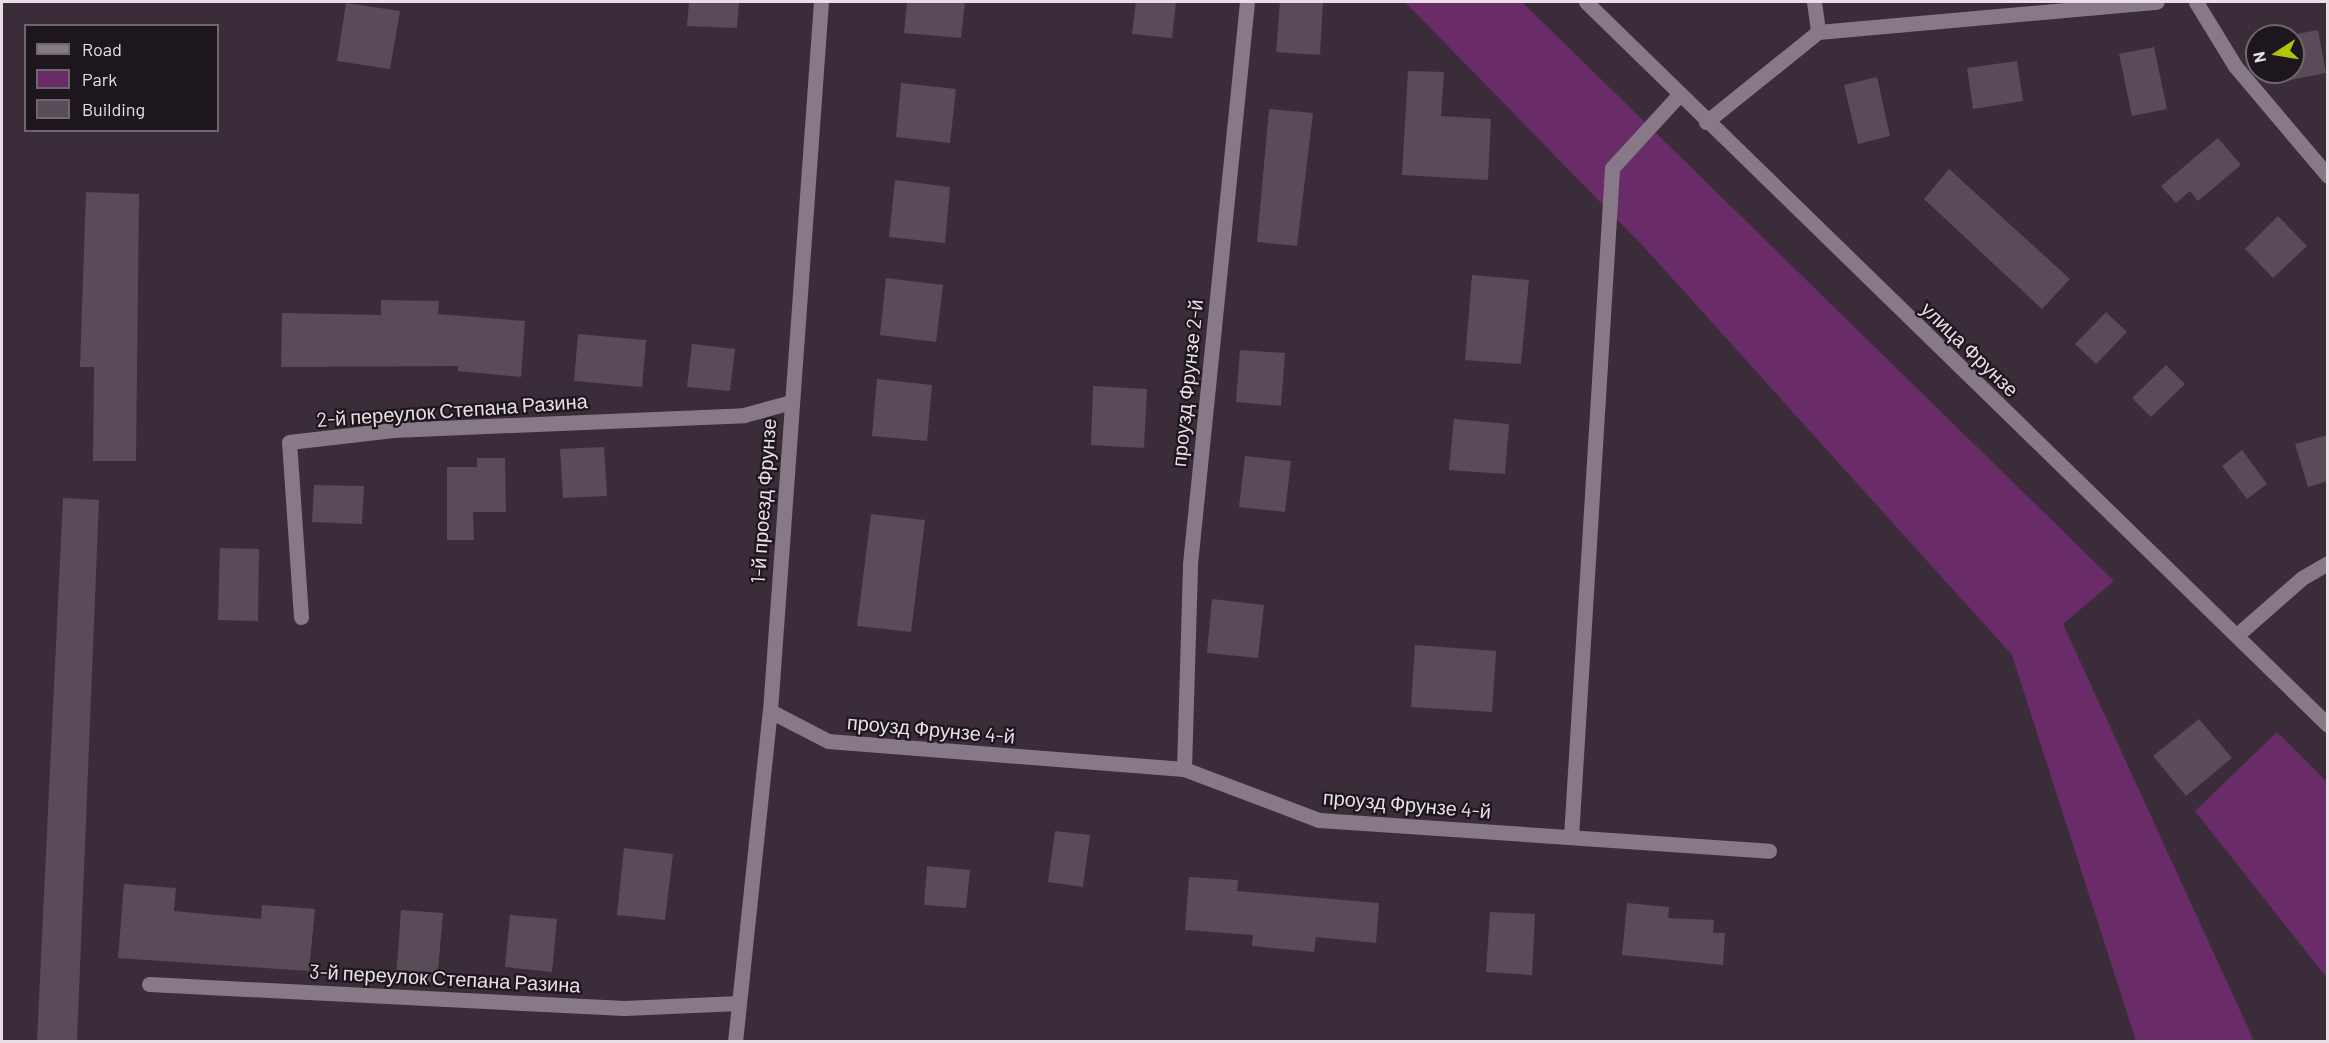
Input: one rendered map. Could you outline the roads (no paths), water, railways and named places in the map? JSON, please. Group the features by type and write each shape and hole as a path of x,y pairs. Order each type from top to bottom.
{"street":[{"name":"1-й проезд Фрунзе","path":"735,1041 770,711 821,2"},
{"name":"проузд Фрунзе 2-й","path":"1184,769 1190,564 1247,2"},
{"name":"улица Фрунзе","path":"1586,2 1706,122 2328,724"},
{"path":"1815,2 1818,32"},
{"path":"1706,122 1818,32 2157,2"},
{"path":"2196,2 2235,66 2328,176"},
{"path":"1571,837 1612,168 1679,95"},
{"name":"2-й переулок Степана Разина","path":"301,617 289,442 393,430 744,415 791,402"},
{"path":"2237,635 2302,578 2328,563"},
{"name":"проузд Фрунзе 4-й","path":"770,711 828,741 1184,769 1319,820 1769,851"},
{"name":"3-й переулок Степана Разина","path":"149,984 624,1008 739,1003"}]}
